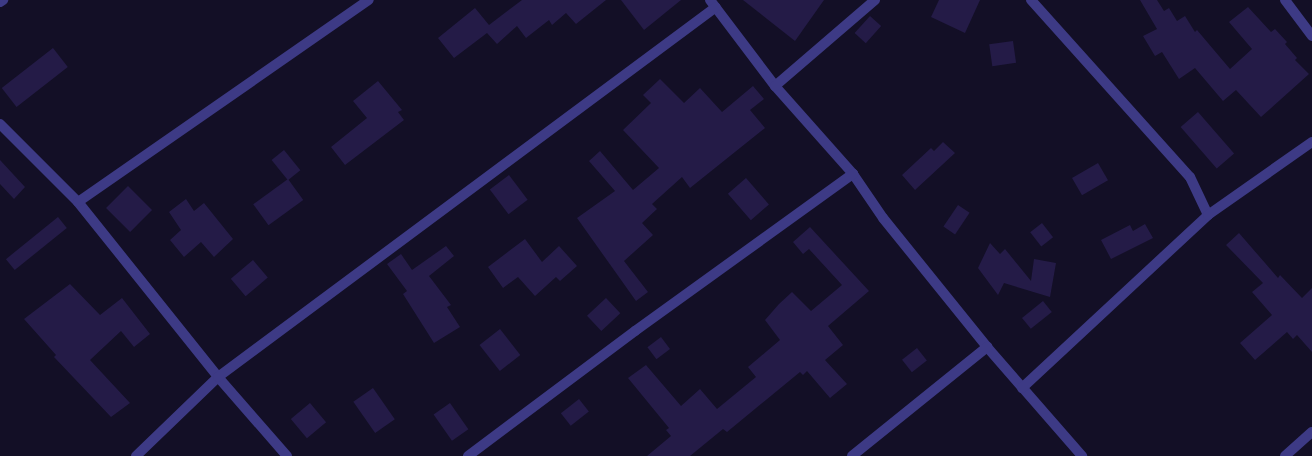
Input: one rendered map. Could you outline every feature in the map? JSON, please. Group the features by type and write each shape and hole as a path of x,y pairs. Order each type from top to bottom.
{"street":[{"path":"78,202 369,0"},
{"path":"775,86 875,0"},
{"path":"1031,0 1190,177 1208,215"},
{"path":"1285,0 1312,36"},
{"path":"136,456 218,377 713,4 775,86 853,174 883,218 987,348 1082,456"},
{"path":"0,124 78,202 218,377 287,456"},
{"path":"1022,388 1208,215 1312,142"},
{"path":"468,456 635,331 853,174"},
{"path":"852,456 987,348"},
{"path":"1286,456 1312,432"}],"building":[{"path":"522,0 606,0 576,24 566,13 552,25 549,20 526,38 517,26 497,44 487,33 454,58 438,38 475,8 489,25"},
{"path":"621,0 681,0 644,30"},
{"path":"743,0 824,0 795,41"},
{"path":"939,0 980,0 965,33 931,17"},
{"path":"1140,0 1157,0 1164,11 1169,8 1177,21 1185,16 1195,32 1197,30 1230,69 1252,49 1229,22 1248,7 1271,32 1275,29 1287,42 1285,44 1297,58 1295,60 1309,74 1261,117 1236,90 1223,101 1195,68 1179,79 1162,52 1155,56 1143,36 1157,29"},
{"path":"870,16 881,26 866,43 855,33"},
{"path":"1013,41 1016,63 992,66 989,44"},
{"path":"53,48 68,67 17,107 2,88"},
{"path":"660,79 684,103 700,88 722,112 753,86 764,99 750,110 765,128 690,188 682,177 652,204 657,209 642,223 653,235 624,261 648,292 636,301 577,218 615,191 589,161 600,151 633,190 659,168 623,130 651,103 643,95"},
{"path":"378,81 402,110 398,112 404,120 345,165 331,147 367,118 353,101"},
{"path":"1198,112 1234,154 1217,169 1181,127"},
{"path":"943,142 955,153 915,190 902,175 931,148 934,151"},
{"path":"284,150 300,170 288,180 272,160"},
{"path":"0,160 25,187 14,199 0,184"},
{"path":"1098,163 1108,180 1082,195 1072,178"},
{"path":"509,175 528,200 508,214 490,189"},
{"path":"746,178 769,204 751,220 728,194"},
{"path":"288,179 303,200 268,225 253,204"},
{"path":"128,186 152,210 130,232 106,208"},
{"path":"186,199 194,211 204,203 233,239 214,257 201,242 184,257 170,240 181,230 169,212"},
{"path":"958,205 970,213 955,234 943,227"},
{"path":"58,217 67,228 15,270 6,259"},
{"path":"1042,223 1053,237 1041,246 1030,232"},
{"path":"1145,224 1153,238 1111,259 1101,240 1130,225 1133,231"},
{"path":"810,227 869,291 828,326 843,345 825,360 847,384 830,398 807,371 803,375 800,372 727,432 723,429 690,456 647,456 671,436 666,430 669,428 628,378 646,365 681,406 700,389 717,409 756,377 748,367 780,340 765,320 779,304 792,292 811,311 842,285 809,249 803,254 793,242"},
{"path":"1239,233 1278,278 1280,275 1302,298 1312,288 1312,352 1297,335 1293,339 1287,332 1255,360 1240,343 1272,315 1252,292 1263,283 1226,245"},
{"path":"525,239 542,262 559,246 577,266 560,281 556,277 535,296 518,277 503,288 488,267"},
{"path":"990,243 1000,254 1005,249 1031,281 1034,259 1056,263 1050,297 1004,283 998,295 978,268"},
{"path":"446,246 454,256 429,276 451,305 447,307 460,327 434,343 403,294 407,291 387,264 401,254 412,270"},
{"path":"253,260 268,278 246,296 231,279"},
{"path":"70,284 100,315 122,298 150,334 134,347 121,331 90,360 130,403 111,417 54,357 56,355 24,319"},
{"path":"606,298 620,313 601,331 587,316"},
{"path":"1043,301 1052,312 1031,329 1022,318"},
{"path":"500,329 520,355 500,371 480,345"},
{"path":"661,337 670,349 656,359 647,347"},
{"path":"917,348 927,361 912,372 902,360"},
{"path":"373,388 395,419 375,433 353,402"},
{"path":"579,399 589,412 571,426 561,413"},
{"path":"310,403 326,422 307,438 291,419"},
{"path":"450,403 468,429 452,441 434,414"}]}
